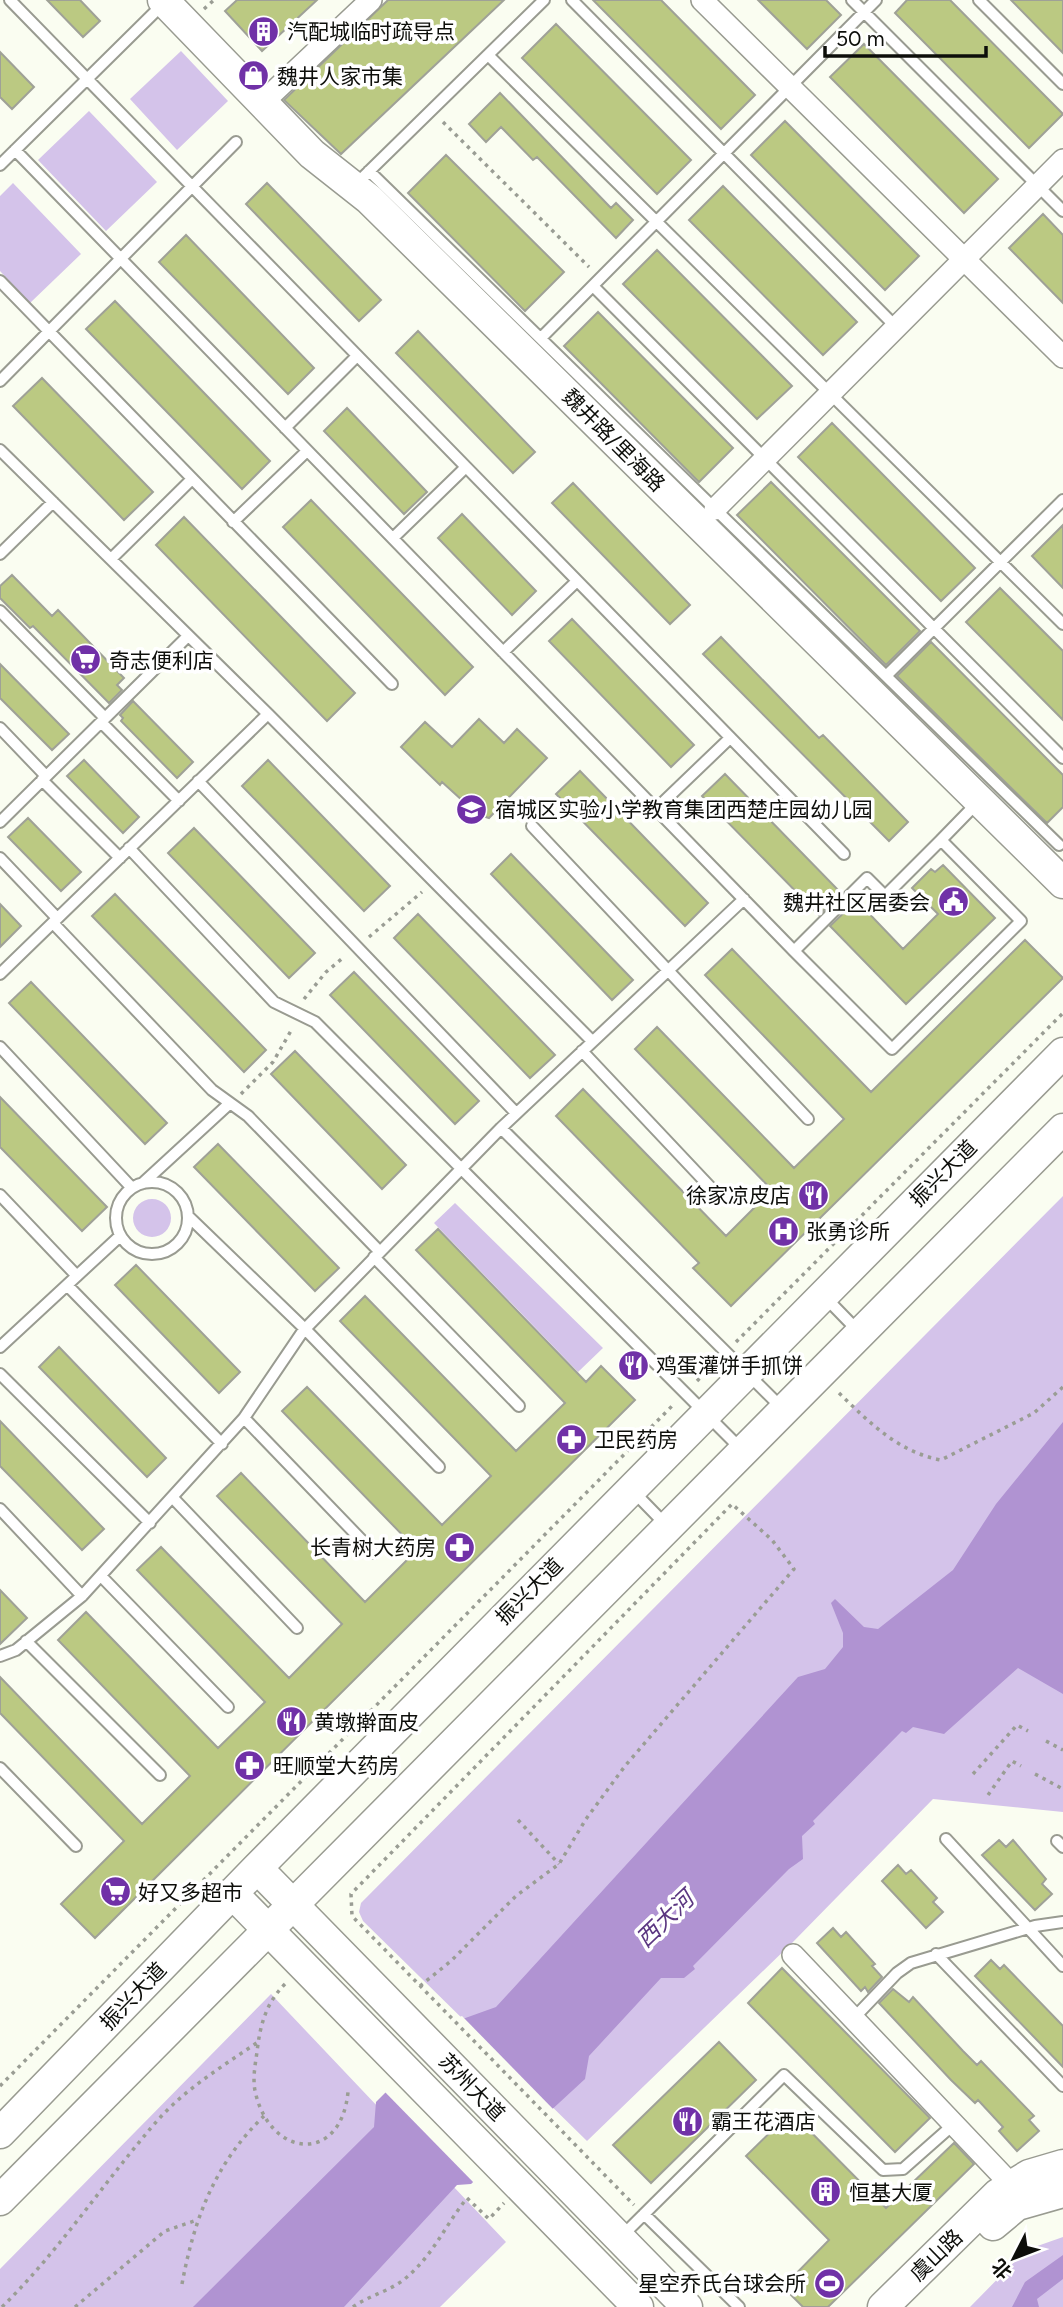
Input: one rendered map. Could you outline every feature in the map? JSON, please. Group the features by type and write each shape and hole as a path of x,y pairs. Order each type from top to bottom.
{"main road":[{"name":"魏井路/里海路","path":"164,1 312,154 361,179 981,800 1055,849 1063,883"},
{"name":"振兴大道","path":"0,2133 630,1489 695,1403 736,1362 822,1295 1063,1053"},
{"path":"0,2200 270,1931 1063,1129"},
{"name":"苏州大道","path":"257,1868 687,2307"},
{"name":"苏州大道","path":"232,1893 638,2307"},
{"name":"虞山路","path":"911,2307 990,2227 1017,2205 1029,2175 1063,2165"},
{"name":"虞山路","path":"883,2307 998,2194 1063,2192"}],"street":[{"path":"264,102 371,0"},
{"path":"702,0 1063,357"},
{"path":"715,509 1063,160"},
{"path":"793,1955 1020,2193"}],"lane":[{"path":"9,0 844,854"},
{"path":"544,0 361,179 541,338 886,676 1055,849"},
{"path":"572,0 896,327"},
{"path":"852,0 1063,211"},
{"path":"541,338 876,0"},
{"path":"979,0 1063,84"},
{"path":"0,165 164,1"},
{"path":"488,55 1063,624"},
{"path":"0,381 236,142"},
{"path":"0,148 12,153 121,260 892,1049 1021,921 941,840"},
{"path":"0,281 392,684"},
{"path":"596,282 764,458 1063,758"},
{"path":"285,428 357,356"},
{"path":"0,450 268,714 592,1041"},
{"path":"233,522 307,451"},
{"path":"393,538 466,467"},
{"path":"111,559 192,479"},
{"path":"886,676 1063,500"},
{"path":"0,554 53,502"},
{"path":"503,652 577,581"},
{"path":"0,611 178,801"},
{"path":"0,822 188,636"},
{"path":"0,974 268,714"},
{"path":"0,728 120,858"},
{"path":"656,809 730,738"},
{"path":"198,781 516,1113"},
{"path":"794,951 867,878 885,896 981,800"},
{"path":"532,825 808,1119"},
{"path":"129,848 274,1002 315,1022 744,1452"},
{"path":"0,858 212,1090 248,1116 519,1406"},
{"path":"0,1656 26,1641 82,1596 244,1418 305,1329 516,1113 744,899"},
{"path":"0,1047 132,1188"},
{"path":"582,1051 712,1189"},
{"path":"188,1216 184,1235 177,1244 157,1255 133,1250 120,1236 115,1219 117,1206 132,1188 143,1183 230,1103"},
{"path":"501,1128 785,1411"},
{"path":"143,1183 166,1185 176,1191 183,1200 188,1216 305,1329 439,1467"},
{"path":"0,1195 77,1276"},
{"path":"0,1347 120,1236"},
{"path":"67,1285 222,1444"},
{"path":"822,1295 861,1334"},
{"path":"0,1374 149,1523"},
{"path":"244,1418 374,1553"},
{"path":"630,1489 668,1528"},
{"path":"173,1498 297,1628"},
{"path":"0,1510 82,1596"},
{"path":"101,1576 228,1707"},
{"path":"26,1641 160,1775"},
{"path":"0,1768 76,1846"},
{"path":"946,1839 1063,1966"},
{"path":"853,2019 897,1973 911,1963 1026,1928 1063,1922"},
{"path":"936,1954 1063,2086"},
{"path":"619,2238 784,2075 883,2170 903,2169 954,2124"},
{"path":"644,2214 738,2307"}],"path":[{"path":"432,110 596,282"},
{"path":"230,1103 273,1062 306,993 434,882"},
{"path":"0,2086 736,1362 1063,1013"},
{"path":"839,1393 872,1425 905,1450 941,1460 1034,1413 1063,1387"},
{"path":"420,1986 451,1961 516,1896 559,1864 586,1819 625,1766 794,1569 772,1540 732,1504 351,1894 352,1916 420,1986 450,2016 551,2120 644,2214"},
{"path":"973,1774 1017,1725 1028,1731"},
{"path":"1046,1741 1063,1750"},
{"path":"988,1795 1012,1761 1021,1766"},
{"path":"1035,1774 1063,1789"},
{"path":"518,1820 559,1864"},
{"path":"329,1939 352,1916"},
{"path":"304,1965 272,1997 265,2013 258,2042 255,2085 264,2116 275,2131 297,2144 317,2145 333,2135 341,2122 348,2092"},
{"path":"2,2307 37,2273 158,2120 195,2086 258,2042"},
{"path":"182,2284 191,2236 212,2183 232,2152 264,2116"},
{"path":"353,2307 400,2282 418,2268 435,2249 451,2218 467,2198 489,2218"},
{"path":"75,2307 165,2231 197,2220"}],"shaded area":[{"path":"181,51 228,101 177,150 130,99"},
{"path":"89,111 157,182 106,231 38,160"},
{"path":"13,183 81,254 30,303 0,271 0,196"},
{"path":"1063,1196 1063,1812 933,1799 792,1943 587,2141 363,1921 359,1912 361,1903"},
{"path":"152,1199 165,1205 171,1218 165,1231 152,1237 139,1231 133,1218 139,1205"},
{"path":"455,1203 603,1348 578,1372 434,1223"},
{"path":"271,1994 506,2242 440,2307 0,2307 0,2269"},
{"path":"1063,2237 1063,2307 970,2307 1026,2250"}],"water":[{"name":"西大河","path":"1063,1422 1063,1694 1018,1668 944,1734 913,1727 906,1733 902,1731 813,1821 815,1824 802,1836 803,1859 789,1869 693,1966 695,1969 684,1978 661,1978 589,2056 585,2079 471,2184 457,2185 344,2307 193,2307 374,2127 376,2102 457,2021 496,2007 798,1677 825,1669 843,1647 843,1633 831,1603 835,1599 864,1627 878,1629 953,1570 996,1504"},
{"path":"1063,2255 1063,2279 1037,2299 1039,2307 1012,2307 1025,2282"}],"pier":[{"path":"462,2016 555,2111 476,2185 383,2090 454,2019"}],"building":[{"path":"47,0 80,0 100,21 83,37"},
{"name":"汽配城临时疏导点","path":"237,0 317,0 262,51 225,11"},
{"path":"388,0 504,0 341,154 284,100"},
{"path":"593,0 661,0 755,95 721,129"},
{"path":"758,0 826,0 841,15 807,49"},
{"path":"907,0 950,0 1063,114 1029,148 895,13"},
{"path":"1011,0 1063,0 1063,53"},
{"path":"556,24 691,160 657,194 522,58"},
{"path":"864,44 998,179 964,213 830,77"},
{"path":"0,52 34,87 12,109 0,97"},
{"path":"500,93 611,208 616,203 633,220 616,238 537,157 533,160 501,127 486,142 469,124"},
{"path":"785,121 919,256 885,290 751,155"},
{"path":"446,155 564,272 525,311 408,193"},
{"path":"267,183 381,300 359,321 246,204"},
{"path":"723,186 857,322 823,355 689,220"},
{"path":"1043,214 1063,235 1063,303 1009,248"},
{"path":"186,235 314,368 288,394 159,262"},
{"path":"657,250 792,386 757,419 623,284"},
{"path":"115,301 270,461 242,489 86,329"},
{"path":"598,312 733,448 699,482 564,346"},
{"path":"418,331 535,452 513,473 396,353"},
{"path":"42,378 153,492 124,520 13,406"},
{"path":"347,408 427,492 404,514 324,431"},
{"path":"832,423 975,568 941,601 798,457"},
{"path":"771,482 920,631 886,665 737,515"},
{"path":"573,483 690,605 670,624 552,503"},
{"path":"311,500 473,667 445,695 283,527"},
{"path":"462,514 536,591 512,615 438,538"},
{"path":"184,517 355,693 327,721 156,545"},
{"path":"1063,525 1063,588 1032,556"},
{"path":"12,575 52,616 58,610 124,678 117,685 122,690 109,703 33,626 30,628 0,598 0,586"},
{"path":"1000,588 1063,651 1063,720 966,622"},
{"path":"572,619 694,745 671,767 549,641"},
{"path":"721,637 819,738 823,735 908,822 889,841 703,654"},
{"path":"931,642 1063,775 1063,807 1047,823 897,676"},
{"path":"0,664 69,734 52,750 0,698"},
{"path":"133,701 193,762 177,778 121,721 123,718 120,715"},
{"path":"479,719 504,743 517,729 547,758 489,818 476,814 466,798 463,801 442,782 440,785 401,747 425,722 452,747"},
{"path":"84,760 139,817 123,833 67,776"},
{"path":"268,760 390,886 364,911 242,786"},
{"path":"580,771 708,903 685,926 556,794"},
{"path":"725,774 841,893 819,915 702,796"},
{"path":"28,818 81,872 61,891 8,837"},
{"path":"194,828 315,953 289,978 168,853"},
{"path":"511,854 633,980 612,1000 491,874"},
{"path":"943,865 995,918 906,1004 830,926 852,905 856,909 861,905 903,949 938,914 912,888 931,869 935,872"},
{"path":"115,894 266,1050 244,1072 92,916"},
{"path":"0,904 21,926 0,947"},
{"path":"418,914 555,1055 530,1078 394,938"},
{"path":"1025,940 1063,978 731,1306 693,1268 699,1263 556,1116 583,1089 726,1236 772,1190 635,1049 657,1027 794,1168 844,1119 705,975 732,949 871,1092"},
{"path":"354,972 479,1101 455,1124 330,995"},
{"path":"31,982 167,1123 145,1144 9,1003"},
{"path":"295,1051 406,1165 382,1189 271,1074"},
{"path":"0,1097 107,1207 82,1231 0,1147"},
{"path":"218,1144 339,1268 315,1291 194,1167"},
{"path":"438,1229 586,1382 601,1366 635,1400 95,1938 61,1904 124,1841 0,1713 0,1677 142,1824 190,1776 58,1640 86,1612 218,1748 265,1702 137,1570 161,1547 289,1678 342,1624 217,1496 241,1473 365,1602 417,1550 282,1411 307,1387 442,1525 491,1476 340,1321 365,1296 516,1451 565,1403 416,1250"},
{"path":"136,1265 240,1372 219,1393 115,1285"},
{"path":"59,1347 166,1458 147,1477 39,1367"},
{"path":"0,1421 104,1529 82,1550 0,1466"},
{"path":"0,1590 27,1618 0,1644"},
{"path":"999,1840 1006,1847 1013,1840 1046,1879 1042,1884 1052,1894 1035,1910 982,1855"},
{"path":"898,1865 906,1874 911,1870 937,1898 933,1902 943,1912 926,1928 882,1881"},
{"path":"833,1928 841,1937 846,1932 875,1964 872,1966 882,1977 868,1992 865,1987 861,1991 817,1943"},
{"path":"991,1960 1000,1969 1004,1965 1063,2026 1063,2067 975,1976"},
{"path":"782,1968 930,2118 895,2152 748,2003"},
{"path":"893,1989 909,2002 913,1997 977,2065 981,2061 1034,2116 1029,2120 1039,2131 1017,2151 999,2131 1003,2127 978,2100 975,2103 951,2080 879,2003"},
{"path":"719,2042 756,2080 651,2183 613,2145"},
{"name":"恒基大厦","path":"791,2112 886,2208 954,2143 974,2164 828,2307 803,2307 783,2287 829,2240 746,2156"}],"place":[{"name":"汽配城临时疏导点","path":"264,31"},
{"name":"魏井人家市集","path":"254,76"},
{"name":"奇志便利店","path":"86,660"},
{"name":"宿城区实验小学教育集团西楚庄园幼儿园","path":"472,809"},
{"name":"魏井社区居委会","path":"953,902"},
{"name":"徐家凉皮店","path":"814,1195"},
{"name":"张勇诊所","path":"783,1231"},
{"name":"鸡蛋灌饼手抓饼","path":"633,1365"},
{"name":"卫民药房","path":"571,1439"},
{"name":"长青树大药房","path":"459,1547"},
{"name":"黄墩擀面皮","path":"291,1722"},
{"name":"旺顺堂大药房","path":"250,1765"},
{"name":"好又多超市","path":"115,1892"},
{"name":"霸王花酒店","path":"688,2121"},
{"name":"恒基大厦","path":"826,2192"},
{"name":"星空乔氏台球会所","path":"829,2283"}]}
